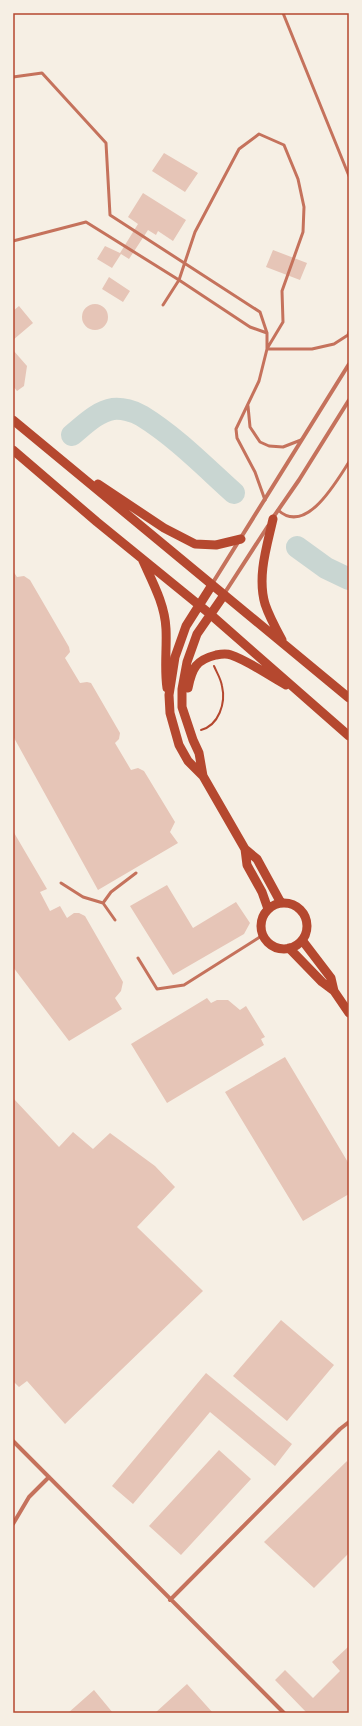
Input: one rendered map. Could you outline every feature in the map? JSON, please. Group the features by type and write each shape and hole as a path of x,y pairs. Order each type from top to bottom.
{"main road":[{"path":"13,420 349,698"},
{"path":"13,450 210,614 349,736"},
{"path":"73,469 116,494 164,528 195,544 216,545 241,539"},
{"path":"272,519 262,570 263,594 265,605 283,643"},
{"path":"141,558 154,585 165,616 165,676 169,695 170,714 179,745 188,761 203,776 245,849 257,859 281,903"},
{"path":"169,695 175,657 186,626 212,585"},
{"path":"203,776 199,753 182,707 182,689 184,675 195,639 210,614 224,595"},
{"path":"190,731 188,689 190,677 200,661 211,656 230,654 303,695"},
{"path":"245,849 247,865 262,892 268,909"},
{"path":"281,903 288,903 301,911 307,925 306,933 302,940 296,945 281,949 267,942 263,935 261,921 268,909 281,903"},
{"path":"302,940 331,978 334,991"},
{"path":"289,948 322,982 334,991 349,1014"}],"street":[{"path":"212,585 349,364"},
{"path":"224,595 349,400"},
{"path":"170,1600 340,1429 349,1422"},
{"path":"13,1440 170,1600 284,1713"},
{"path":"13,1524 29,1497 49,1477"}],"lane":[{"path":"283,13 349,176"},
{"path":"13,78 42,73 106,142 110,216 260,312 267,333 267,349 259,381 248,406 238,421 236,429 237,438 255,472 265,500"},
{"path":"163,305 179,280 195,232 239,149 259,134 284,145 298,179 304,207 303,232 282,290 283,322 267,349"},
{"path":"13,241 86,222 179,280 250,328 267,333"},
{"path":"267,349 312,349 334,344 349,332"},
{"path":"248,406 250,427 260,442 269,446 283,447 303,440"},
{"path":"278,510 284,516 296,517 317,507 349,462"},
{"path":"103,903 111,892 136,873"},
{"path":"62,883 83,897 103,903 115,920"},
{"path":"138,958 157,989 184,985 263,935"}],"path":[{"path":"190,731 203,730 214,722 222,705 222,685 213,665"}],"building":[{"path":"164,153 198,173 185,192 152,171"},
{"path":"143,193 186,220 173,241 158,231 156,235 148,230 129,259 121,254 112,268 97,259 105,246 120,253 138,224 128,217"},
{"path":"273,250 307,263 300,280 266,267"},
{"path":"109,277 130,291 123,302 102,289"},
{"path":"95,304 105,307 108,317 105,327 95,330 85,327 82,317 85,307"},
{"path":"19,306 33,323 13,340 13,311"},
{"path":"13,350 27,366 24,386 17,391 13,386"},
{"path":"13,571 17,577 24,576 30,580 69,647 70,652 65,658 80,683 91,683 120,733 119,739 115,743 131,770 138,768 144,771 175,822 170,832 178,843 98,890 13,736"},
{"path":"13,831 47,889 40,892 50,911 60,906 67,918 74,913 79,913 85,916 123,982 121,991 115,998 122,1009 69,1041 13,967"},
{"path":"167,885 193,928 236,902 250,923 244,934 173,975 130,906"},
{"path":"207,998 211,1003 217,1000 228,1000 240,1010 246,1006 265,1037 261,1039 264,1045 167,1103 131,1044"},
{"path":"285,1057 349,1164 349,1194 303,1221 225,1092"},
{"path":"13,1098 59,1147 73,1132 93,1149 110,1133 155,1166 175,1187 137,1227 203,1291 65,1424 27,1381 19,1387 13,1381"},
{"path":"281,1320 334,1365 287,1421 233,1376"},
{"path":"206,1373 292,1444 275,1466 210,1412 133,1504 112,1486"},
{"path":"219,1450 251,1479 181,1555 149,1526"},
{"path":"347,1461 349,1465 349,1553 314,1588 264,1542"},
{"path":"349,1646 349,1713 307,1713 275,1680 285,1670 313,1698 340,1671 332,1662"},
{"path":"187,1684 213,1713 155,1713"},
{"path":"94,1690 113,1713 68,1713"}],"waterway":[{"path":"72,435 91,419 107,410 124,409 132,411 155,424 167,433 234,493"},
{"path":"297,547 326,568 349,579"}]}
